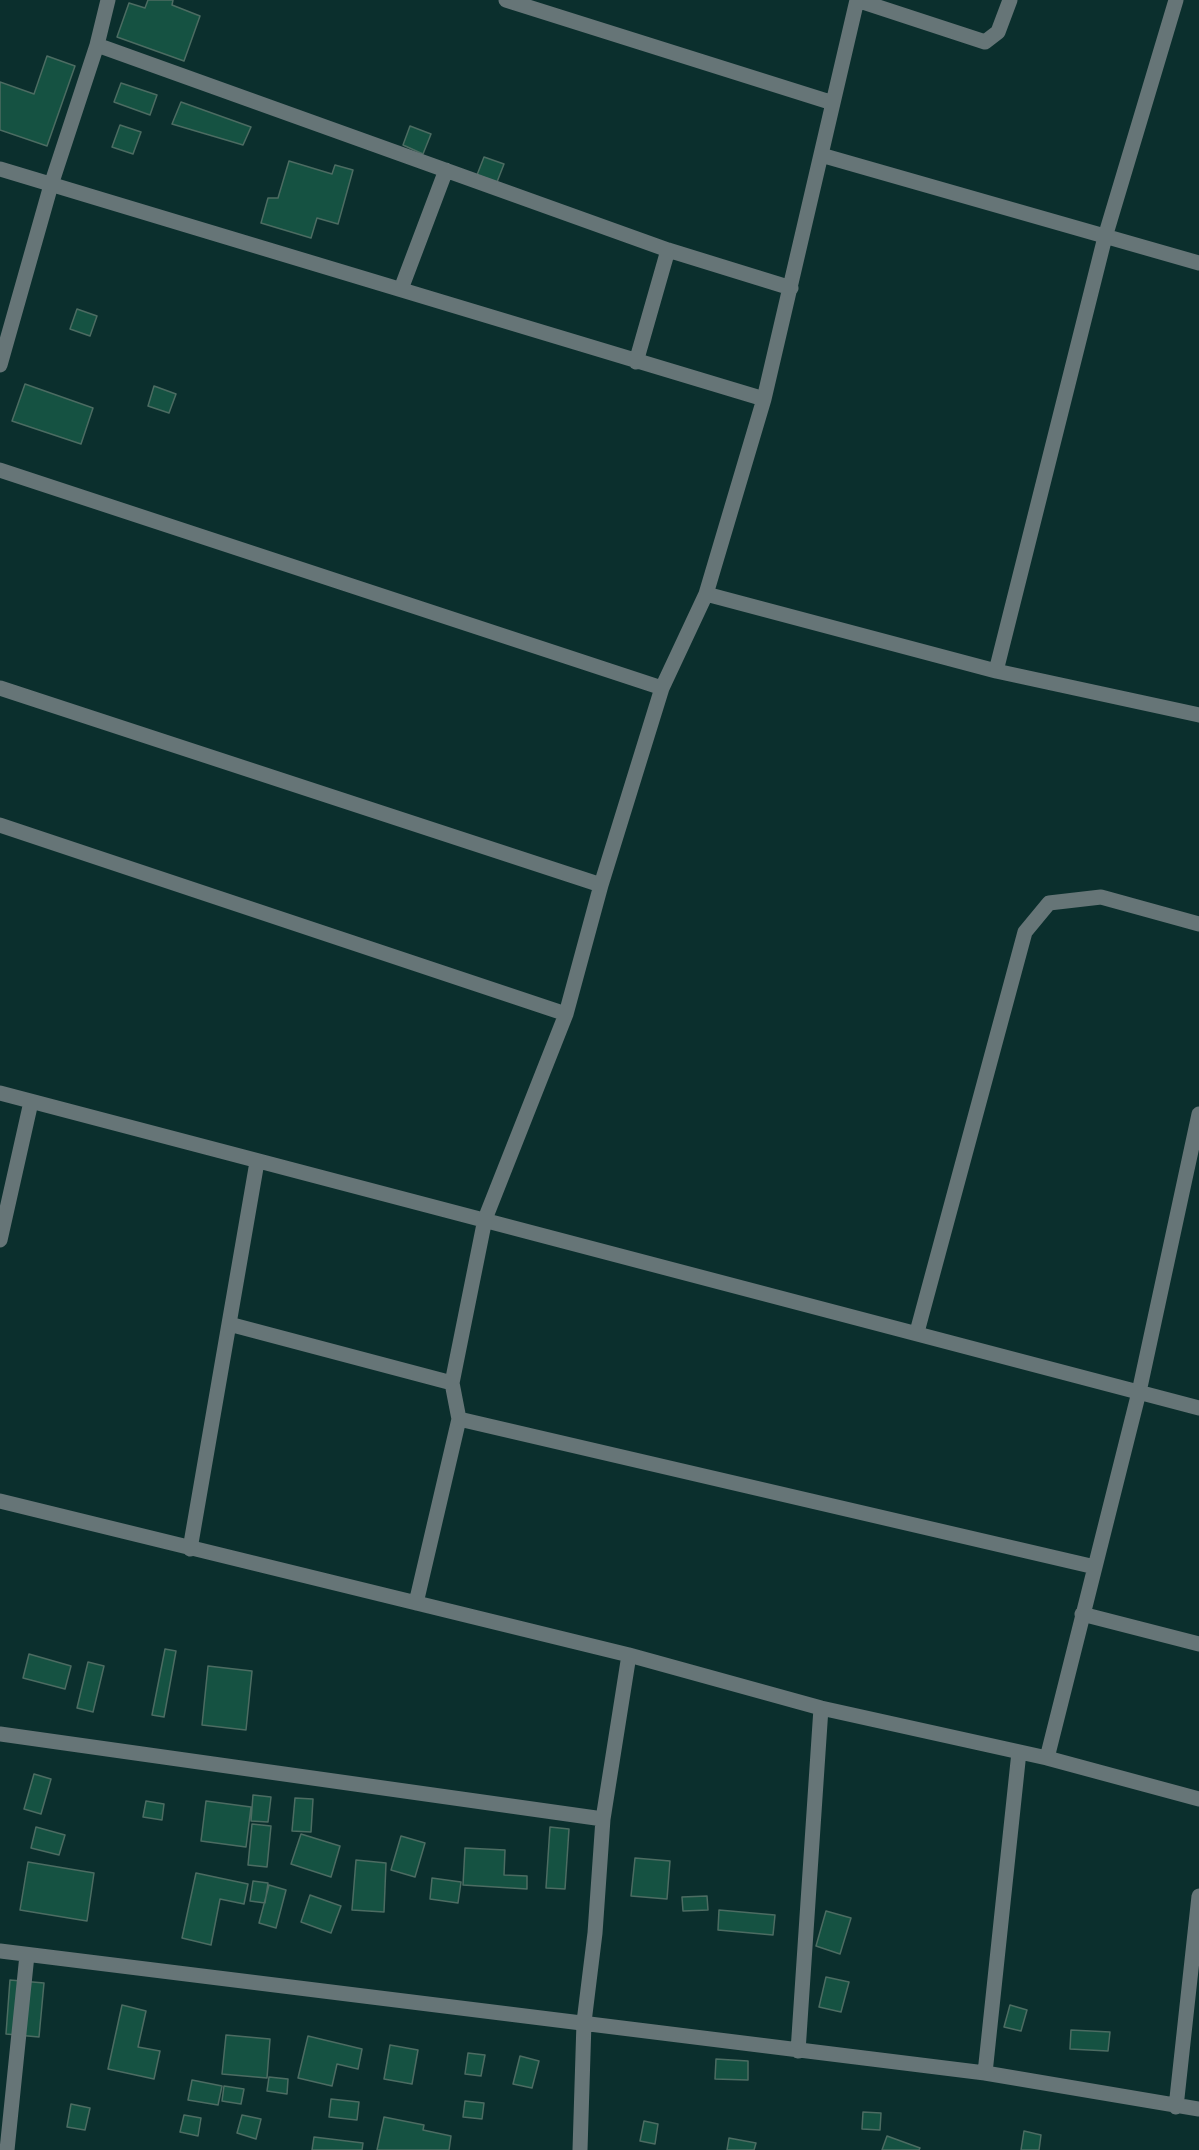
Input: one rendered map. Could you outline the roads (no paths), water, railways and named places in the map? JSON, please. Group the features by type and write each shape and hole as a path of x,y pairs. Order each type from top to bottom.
{"street":[{"path":"0,365 51,185 97,45 108,0"},
{"path":"506,0 833,103"},
{"path":"416,1603 459,1419 452,1383 485,1219 566,1014 601,885 662,688 706,594 765,399 857,0 985,42 998,32 1010,0"},
{"path":"996,671 1105,237 1176,0"},
{"path":"97,45 668,250 791,288"},
{"path":"821,156 1199,263"},
{"path":"0,169 765,399"},
{"path":"400,289 446,170"},
{"path":"636,362 668,250"},
{"path":"0,470 662,688"},
{"path":"706,594 996,671 1199,715"},
{"path":"0,688 601,885"},
{"path":"0,825 566,1014"},
{"path":"917,1332 1025,932 1049,903 1101,897 1199,924"},
{"path":"0,1093 256,1162 485,1219 917,1332 1199,1408"},
{"path":"0,1240 32,1102"},
{"path":"1047,1758 1192,1176 1199,1114"},
{"path":"190,1549 256,1162"},
{"path":"229,1324 452,1383"},
{"path":"459,1419 1095,1567"},
{"path":"0,1501 628,1655 821,1708 1047,1758 1199,1799"},
{"path":"1082,1614 1199,1644"},
{"path":"580,2150 584,2022 603,1819 628,1655"},
{"path":"798,2051 821,1708"},
{"path":"0,1734 603,1819"},
{"path":"985,2073 1019,1752"},
{"path":"1176,2107 1199,1896"},
{"path":"0,1951 985,2073 1176,2107 1199,2109"},
{"path":"7,2150 27,1955"}]}
